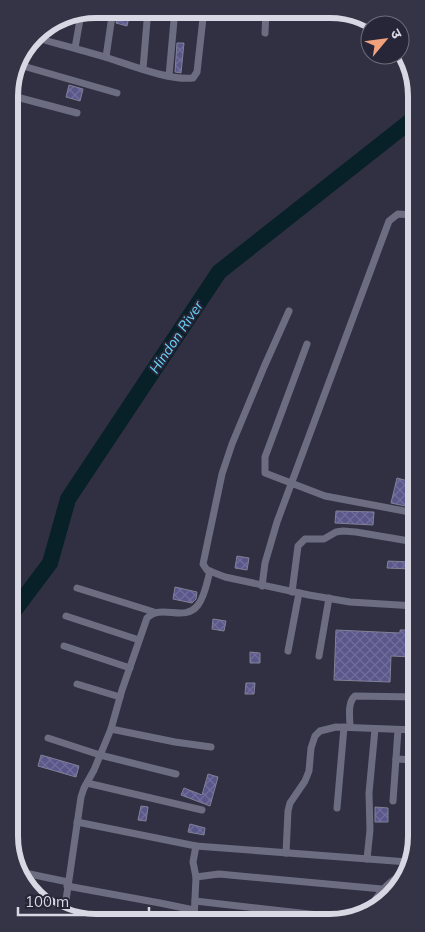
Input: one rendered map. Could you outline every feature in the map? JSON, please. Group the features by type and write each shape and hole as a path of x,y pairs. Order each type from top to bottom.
{"street":[{"path":"106,57 112,18"},
{"path":"143,69 147,18"},
{"path":"169,76 174,18"},
{"path":"42,39 143,69 188,79 193,78 197,72 203,18"},
{"path":"265,33 266,18"},
{"path":"75,48 80,19"},
{"path":"24,66 118,93"},
{"path":"18,97 77,113"},
{"path":"262,586 265,563 291,484 389,220 398,214 408,215"},
{"path":"289,311 244,412 222,474 203,564 210,571 225,577 262,586 350,602 407,606"},
{"path":"307,344 265,457 265,473 268,476 325,496 407,512"},
{"path":"288,651 296,592 298,546 305,539 324,539 336,532 343,531 407,541"},
{"path":"77,588 154,612 185,613 196,607 200,601 210,571"},
{"path":"320,656 329,598"},
{"path":"65,908 81,797 111,729 147,618 154,612"},
{"path":"66,616 140,640"},
{"path":"64,646 130,668"},
{"path":"77,684 120,697"},
{"path":"337,808 352,699 355,696 407,697"},
{"path":"286,853 288,811 290,803 305,781 315,736 327,728 407,730"},
{"path":"111,729 210,747"},
{"path":"367,858 370,830 369,793 375,729"},
{"path":"393,800 398,730"},
{"path":"48,738 100,755 176,774"},
{"path":"396,759 407,760"},
{"path":"87,783 202,810"},
{"path":"77,822 196,846 403,861"},
{"path":"194,914 196,877 193,862 196,846"},
{"path":"27,874 194,910"},
{"path":"196,877 219,874 382,889"},
{"path":"376,899 382,889 394,880"},
{"path":"194,901 310,914"}],"building":[{"path":"117,18 129,18 127,26 116,23"},
{"path":"177,43 184,43 181,73 175,72"},
{"path":"69,85 83,89 80,101 66,97"},
{"path":"397,478 407,481 407,506 391,503"},
{"path":"336,511 374,512 373,525 335,523"},
{"path":"237,556 249,558 247,570 235,568"},
{"path":"388,561 407,562 407,569 387,568"},
{"path":"175,587 197,592 196,599 192,603 173,599"},
{"path":"213,619 226,621 224,631 212,629"},
{"path":"336,630 400,633 400,630 407,630 407,657 391,656 390,682 334,680"},
{"path":"250,652 260,653 260,663 250,663"},
{"path":"246,683 255,683 254,694 245,694"},
{"path":"41,755 79,766 76,777 38,766"},
{"path":"208,774 218,777 210,806 181,795 184,788 202,795"},
{"path":"141,806 148,807 146,821 138,820"},
{"path":"375,807 388,808 388,822 375,822"},
{"path":"190,824 205,828 204,835 188,832"}],"waterway":[{"name":"Hindon River","path":"18,606 50,563 68,499 219,272 408,123"}]}
